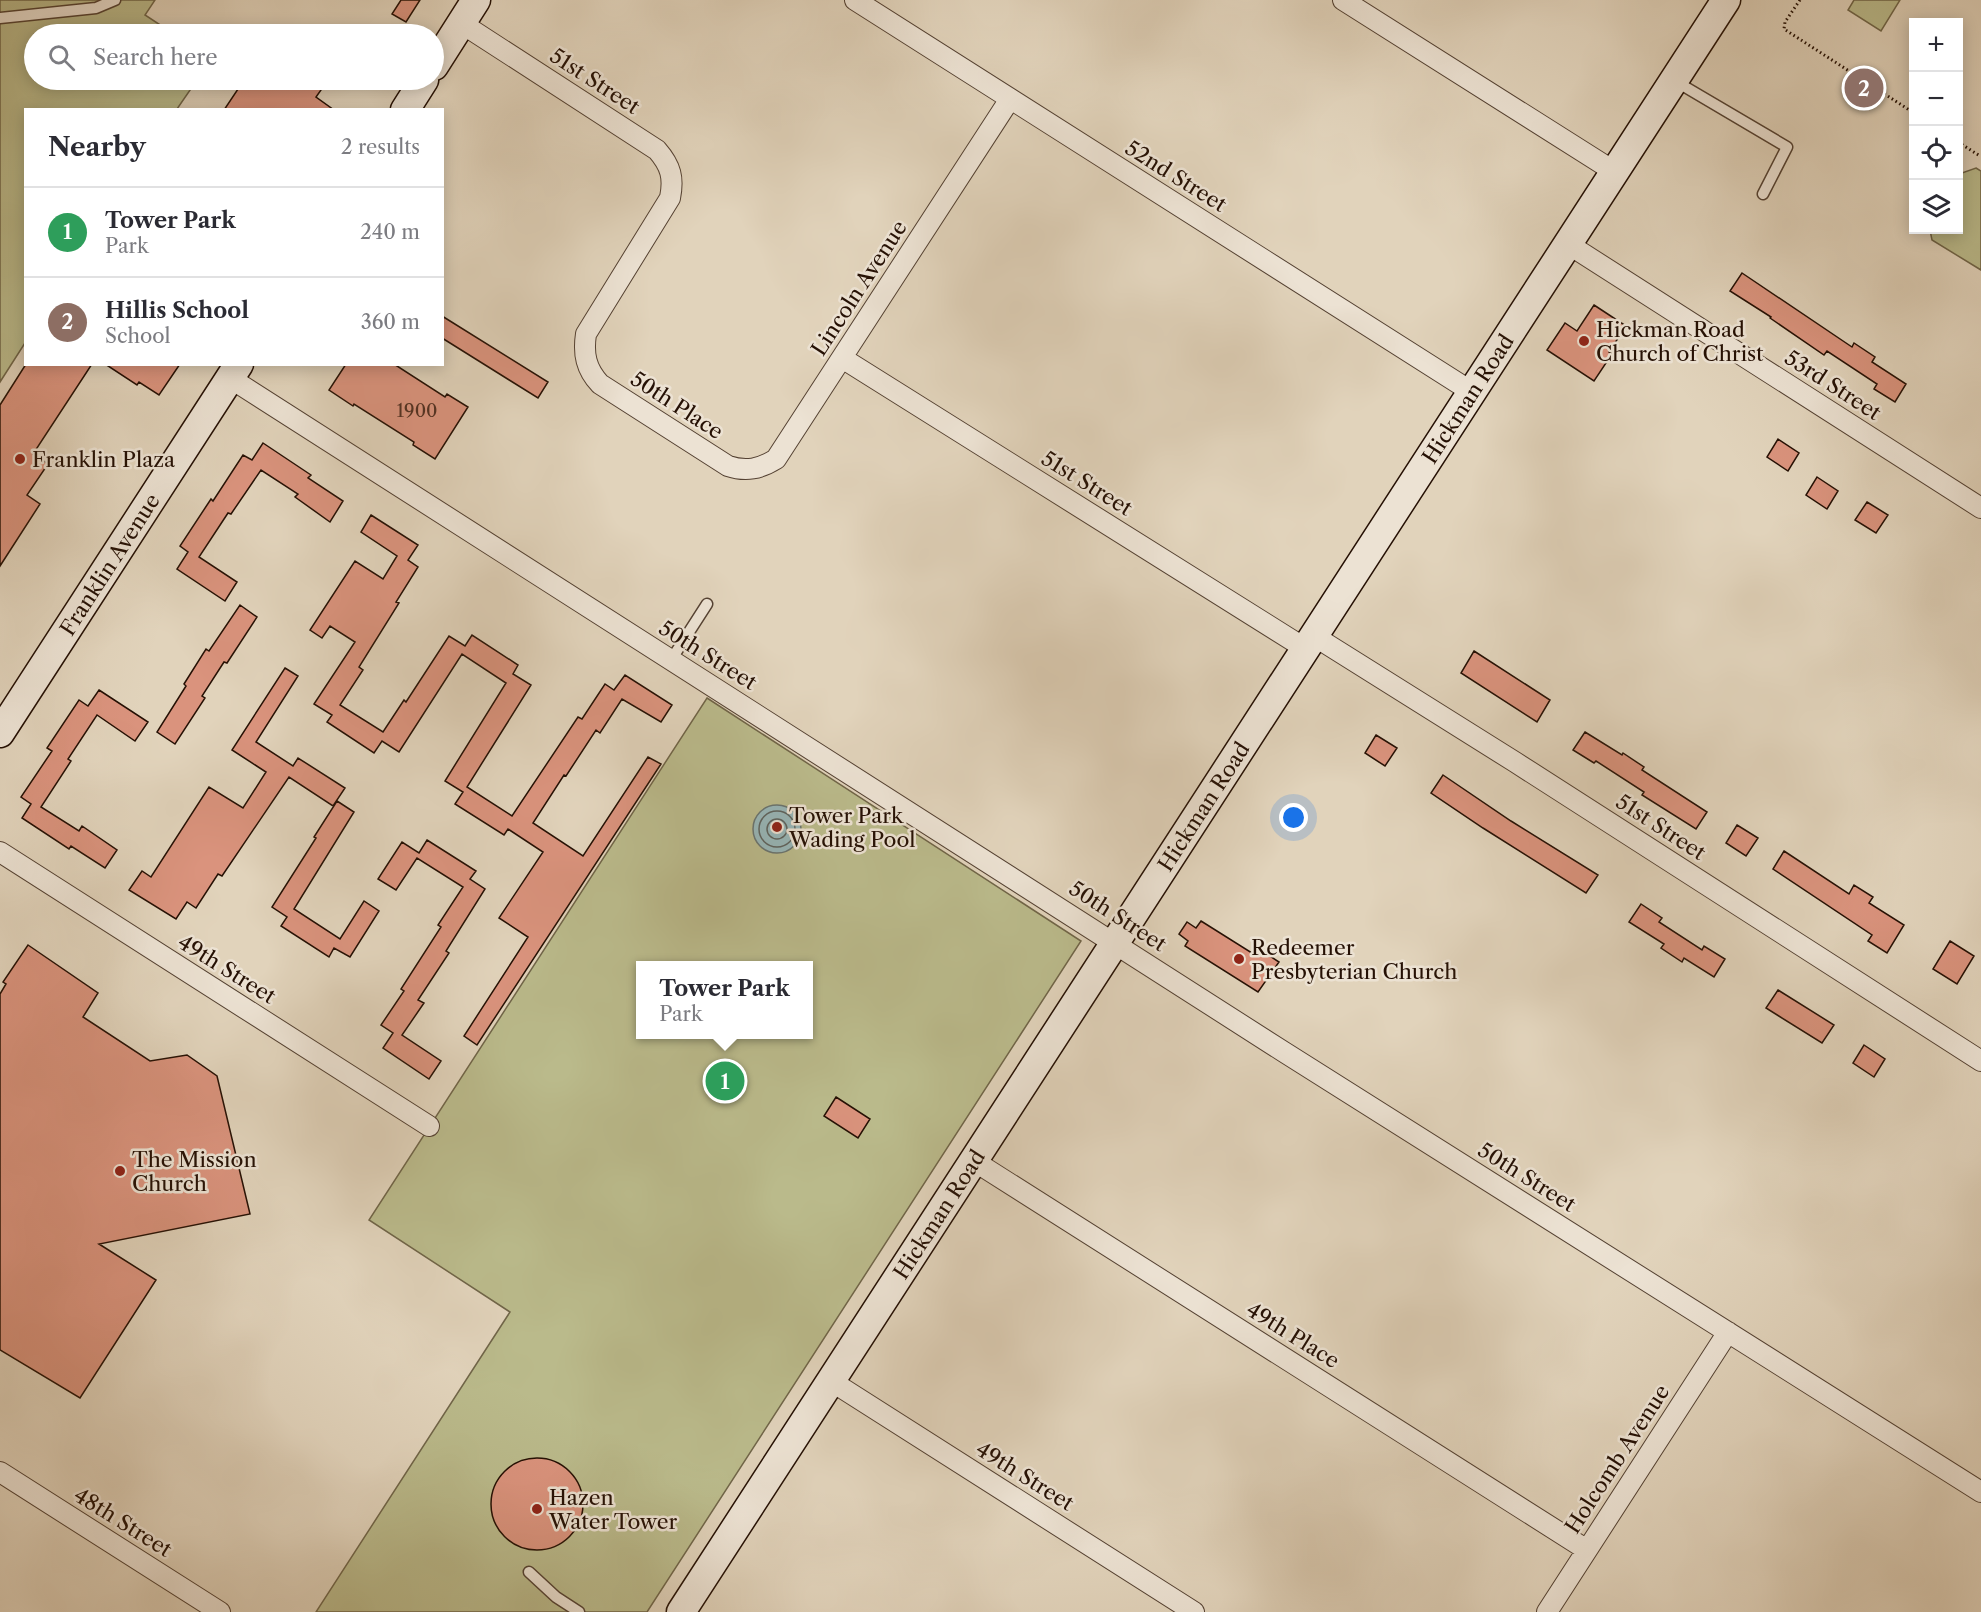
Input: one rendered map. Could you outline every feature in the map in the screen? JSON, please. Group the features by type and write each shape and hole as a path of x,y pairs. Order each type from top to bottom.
{"main road":[{"name":"Hickman Road","path":"690,1609 831,1381 1726,0"},
{"path":"444,50 469,11"},
{"path":"406,108 418,90"},
{"name":"Franklin Avenue","path":"0,733 234,371"}],"street":[{"name":"52nd Street","path":"855,0 1472,392"},
{"path":"1343,0 1615,172"},
{"name":"51st Street","path":"469,11 657,150 666,160 671,172 673,185 670,198 586,334 584,348 586,363 600,384"},
{"name":"Lincoln Avenue","path":"728,466 752,470 776,459 1010,99"},
{"name":"53rd Street","path":"1568,244 1981,508"},
{"name":"51st Street","path":"843,358 1310,642 1515,762 1981,1061"},
{"name":"50th Street","path":"234,371 671,660 1284,1052 1981,1492"},
{"name":"50th Place","path":"600,384 728,466"},
{"name":"49th Street","path":"0,852 429,1126"},
{"name":"49th Place","path":"974,1161 1587,1550"},
{"name":"Holcomb Avenue","path":"1547,1612 1728,1332"},
{"name":"49th Street","path":"831,1381 1194,1612"},
{"name":"48th Street","path":"0,1472 220,1612"}],"lane":[{"path":"0,18 96,8 115,0"},
{"path":"1674,81 1787,147 1763,194"},
{"path":"671,660 707,604"},
{"path":"529,1572 556,1597 579,1612"}],"path":[{"path":"1800,0 1785,22 1784,29 1909,110"},
{"path":"1963,145 1980,156"}],"green space":[{"path":"0,0 155,0 145,15 159,24 24,24 24,90 190,90 178,108 24,108 24,345 0,382"},
{"path":"1854,0 1900,0 1881,31 1848,10"},
{"path":"1976,168 1981,171 1981,270 1932,240 1931,234 1963,234 1963,173"},
{"path":"707,698 1081,941 647,1612 316,1612 510,1312 369,1220"}],"water":[{"name":"Tower Park Wading Pool","path":"772,805 782,805 794,812 801,824 801,834 794,846 782,853 772,853 757,842 753,834 753,824 764,809"}],"building":[{"path":"401,0 420,0 406,22 392,14"},
{"path":"237,90 321,90 316,97 331,108 225,108"},
{"path":"1742,273 1852,347 1854,343 1875,357 1872,362 1906,384 1895,402 1874,389 1877,384 1827,351 1824,355 1730,291"},
{"name":"Hickman Road Church of Christ","path":"1594,305 1626,326 1609,352 1612,354 1594,381 1547,350 1565,323 1577,331"},
{"path":"444,317 548,382 538,398 444,339"},
{"name":"Franklin Plaza","path":"25,366 91,366 33,454 48,464 27,495 40,504 0,566 0,405"},
{"name":"Franklin Plaza","path":"108,366 179,366 159,395 139,382 137,385"},
{"path":"345,366 397,366 445,397 447,394 468,407 435,459 413,445 414,442 329,390"},
{"path":"1778,439 1799,453 1788,471 1767,457"},
{"path":"263,443 311,475 308,478 343,501 330,522 295,497 298,494 261,470 231,514 228,513 199,557 237,582 225,601 177,569 188,552 180,546 243,455 252,460"},
{"path":"1817,477 1838,491 1827,509 1806,495"},
{"path":"1867,502 1888,515 1876,533 1855,520"},
{"path":"371,515 418,545 408,560 418,567 396,602 399,603 359,667 363,670 340,705 383,732 404,700 406,702 449,636 465,646 472,635 518,665 513,674 531,685 467,787 512,816 578,717 582,719 605,684 614,690 625,675 672,705 661,722 622,699 600,733 596,730 533,823 583,856 648,757 661,764 477,1045 464,1036 528,937 499,918 543,852 508,829 504,835 455,804 463,792 445,781 506,683 462,654 399,752 382,741 374,753 327,722 332,715 314,704 355,642 330,626 322,638 310,630 355,561 383,579 397,556 361,532"},
{"path":"240,605 257,617 202,696 205,698 175,744 157,732 206,649 209,651"},
{"path":"1474,651 1550,700 1537,722 1461,673"},
{"path":"285,668 298,676 256,742 293,766 298,758 345,788 333,806 289,777 222,876 218,874 196,908 187,902 176,919 129,890 142,871 151,877 209,787 243,808 266,772 232,750"},
{"path":"99,690 148,722 135,741 97,715 68,759 71,761 41,807 79,831 82,826 117,850 105,868 71,846 69,849 22,818 31,804 21,797 52,751 47,748 79,700 88,706"},
{"path":"1585,732 1622,755 1623,753 1644,767 1642,770 1707,812 1696,829 1642,795 1644,792 1596,761 1594,763 1573,750"},
{"path":"1376,735 1397,748 1385,766 1365,753"},
{"path":"1443,775 1598,875 1586,893 1431,793"},
{"path":"337,801 354,812 294,909 340,939 364,901 379,911 350,957 334,948 329,957 281,926 287,917 272,907"},
{"path":"1737,825 1758,838 1746,856 1726,843"},
{"path":"427,840 476,871 470,879 485,889 446,951 449,953 418,1000 424,1003 402,1035 441,1061 429,1079 383,1048 393,1033 381,1025 404,991 401,989 441,927 438,925 463,887 417,858 396,890 378,879 402,842 419,853"},
{"path":"1784,851 1849,894 1854,885 1873,897 1869,903 1904,925 1887,953 1868,941 1872,935 1773,869"},
{"path":"1641,904 1662,918 1659,922 1702,950 1704,946 1725,959 1714,977 1684,958 1682,962 1661,948 1664,944 1629,922"},
{"name":"Redeemer Presbyterian Church","path":"1201,921 1255,955 1259,949 1279,962 1258,992 1185,946 1188,941 1179,934 1187,922 1196,928"},
{"path":"1950,941 1974,956 1957,984 1933,969"},
{"name":"The Mission Church","path":"28,945 98,993 83,1017 150,1061 187,1055 217,1076 250,1214 99,1244 156,1280 80,1398 0,1350 0,994 6,984 3,982"},
{"path":"1778,990 1834,1025 1822,1043 1766,1008"},
{"path":"1864,1045 1885,1059 1874,1077 1853,1063"},
{"path":"836,1097 870,1119 858,1138 824,1116"},
{"name":"Hazen Water Tower","path":"537,1458 555,1462 569,1472 579,1486 583,1504 579,1522 569,1536 555,1546 537,1550 519,1546 505,1536 495,1522 491,1504 495,1486 505,1472 519,1462"}],"place":[{"name":"Hillis School","path":"1864,88"},
{"name":"Hickman Road Church of Christ","path":"1584,341"},
{"name":"Franklin Plaza","path":"20,459"},
{"name":"Tower Park Wading Pool","path":"777,827"},
{"name":"Redeemer Presbyterian Church","path":"1239,959"},
{"name":"Tower Park","path":"725,1081"},
{"name":"The Mission Church","path":"120,1171"},
{"name":"Hazen Water Tower","path":"537,1509"}]}
